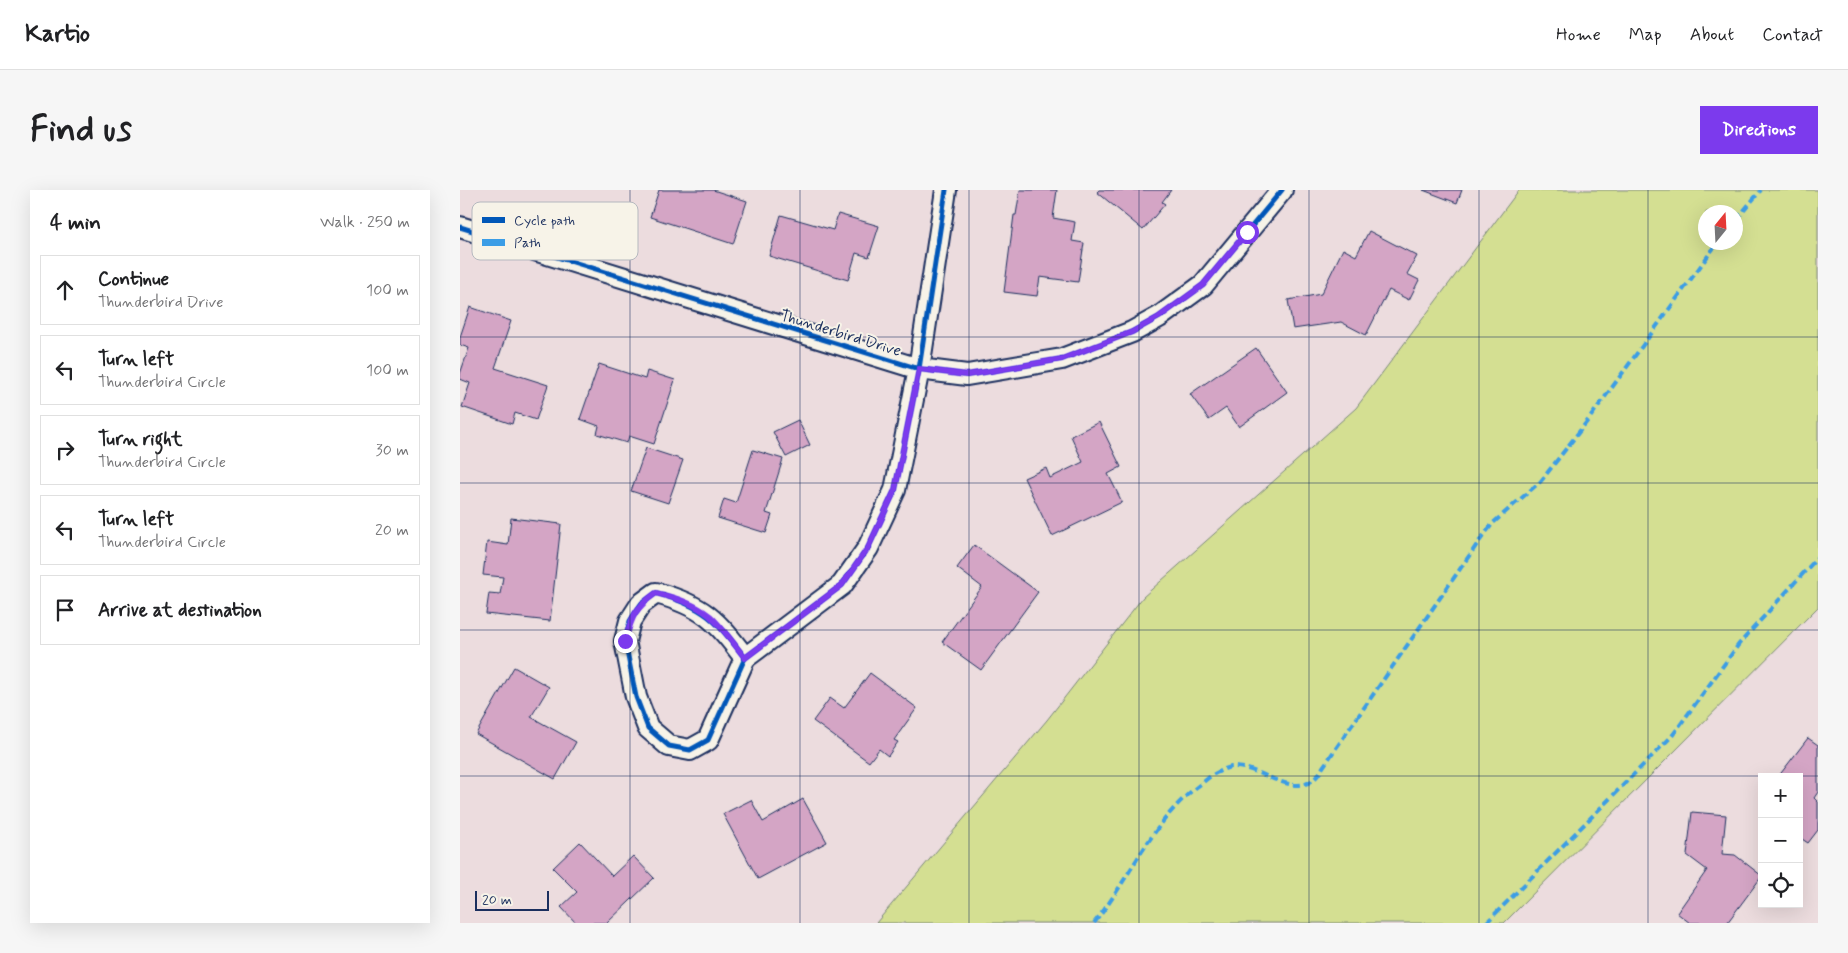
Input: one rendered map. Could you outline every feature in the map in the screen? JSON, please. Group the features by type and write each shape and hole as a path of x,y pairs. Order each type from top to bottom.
{"street":[{"path":"745,658 709,616 682,600 656,593 640,604 630,621 625,641 636,698 648,728 669,746 690,750 708,740 745,658 842,585 868,548 895,490 919,369 946,190"},
{"name":"Thunderbird Drive","path":"567,260 919,369 967,375 1062,359 1132,332 1159,317 1203,285 1282,190"},
{"name":"Thunderbird Drive","path":"460,227 472,231"}],"green space":[{"path":"1519,190 1818,190 1818,607 1504,923 876,923 1047,720 1143,597 1356,408"}],"building":[{"path":"659,190 713,190 747,201 733,244 650,217"},
{"path":"1020,190 1057,190 1053,218 1075,222 1072,241 1084,243 1078,282 1040,277 1037,296 1004,292 1014,215 1016,215"},
{"path":"1099,190 1171,190 1162,202 1165,204 1143,230 1097,192"},
{"path":"1423,190 1462,190 1457,203"},
{"path":"838,214 879,226 869,257 856,253 848,280 769,256 781,215 833,230"},
{"path":"1369,231 1417,256 1407,274 1419,280 1409,300 1389,290 1366,335 1341,322 1293,329 1288,300 1321,294 1343,249 1356,256"},
{"path":"470,307 511,321 495,368 548,385 536,420 515,413 512,424 462,407 470,383 460,379 460,374 469,348 460,345 460,337"},
{"path":"1256,348 1287,392 1239,427 1226,408 1209,420 1190,394"},
{"path":"599,364 645,379 647,371 675,380 654,444 629,436 627,443 597,434 599,426 580,419"},
{"path":"798,420 810,445 786,457 773,432"},
{"path":"1099,422 1121,467 1108,474 1122,502 1052,536 1024,478 1046,468 1050,478 1083,462 1071,436"},
{"path":"646,448 683,460 668,503 631,491"},
{"path":"753,450 783,459 766,513 772,515 766,533 718,518 724,499 736,503"},
{"path":"511,518 561,524 550,621 486,614 489,593 500,594 503,577 483,575 487,542 508,545"},
{"path":"974,545 1038,592 981,670 942,642 982,587 957,568"},
{"path":"514,667 549,687 531,717 576,742 555,779 476,734"},
{"path":"870,673 917,708 894,740 898,742 888,756 879,749 869,762 813,721 830,698 844,708"},
{"path":"1808,738 1818,745 1818,792 1814,798 1818,802 1818,830 1808,843 1803,840 1803,773 1781,773"},
{"path":"803,799 827,842 758,879 723,814 751,800 763,822"},
{"path":"1692,812 1726,815 1722,854 1735,855 1758,873 1758,881 1727,923 1690,923 1677,913 1707,870 1687,855"},
{"path":"580,842 612,876 633,856 654,878 607,923 576,923 561,907 577,892 553,868"}],"marked path":[{"path":"1743,212 1761,190"},
{"path":"1094,923 1167,816 1182,800 1214,774 1231,767 1243,768 1293,785 1304,784 1314,779 1493,523 1541,481 1589,419 1712,250"},
{"path":"1486,923 1672,736 1739,644 1818,557"}],"cycle path":[{"path":"745,658 726,634 708,616 686,603 656,593 641,604 630,621 625,641 636,697 648,728 669,746 690,750 708,740 745,658 842,585 868,548 895,490 919,369 946,190"},
{"path":"567,260 919,369 967,375 1062,359 1132,332 1159,317 1203,285 1282,190"},
{"path":"460,227 472,231"}],"route":[{"path":"625,641 630,621 640,604 656,593 682,600 709,616 745,658 842,585 868,548 895,490 919,369 967,375 1062,359 1132,332 1159,317 1203,285 1247,232"}]}
